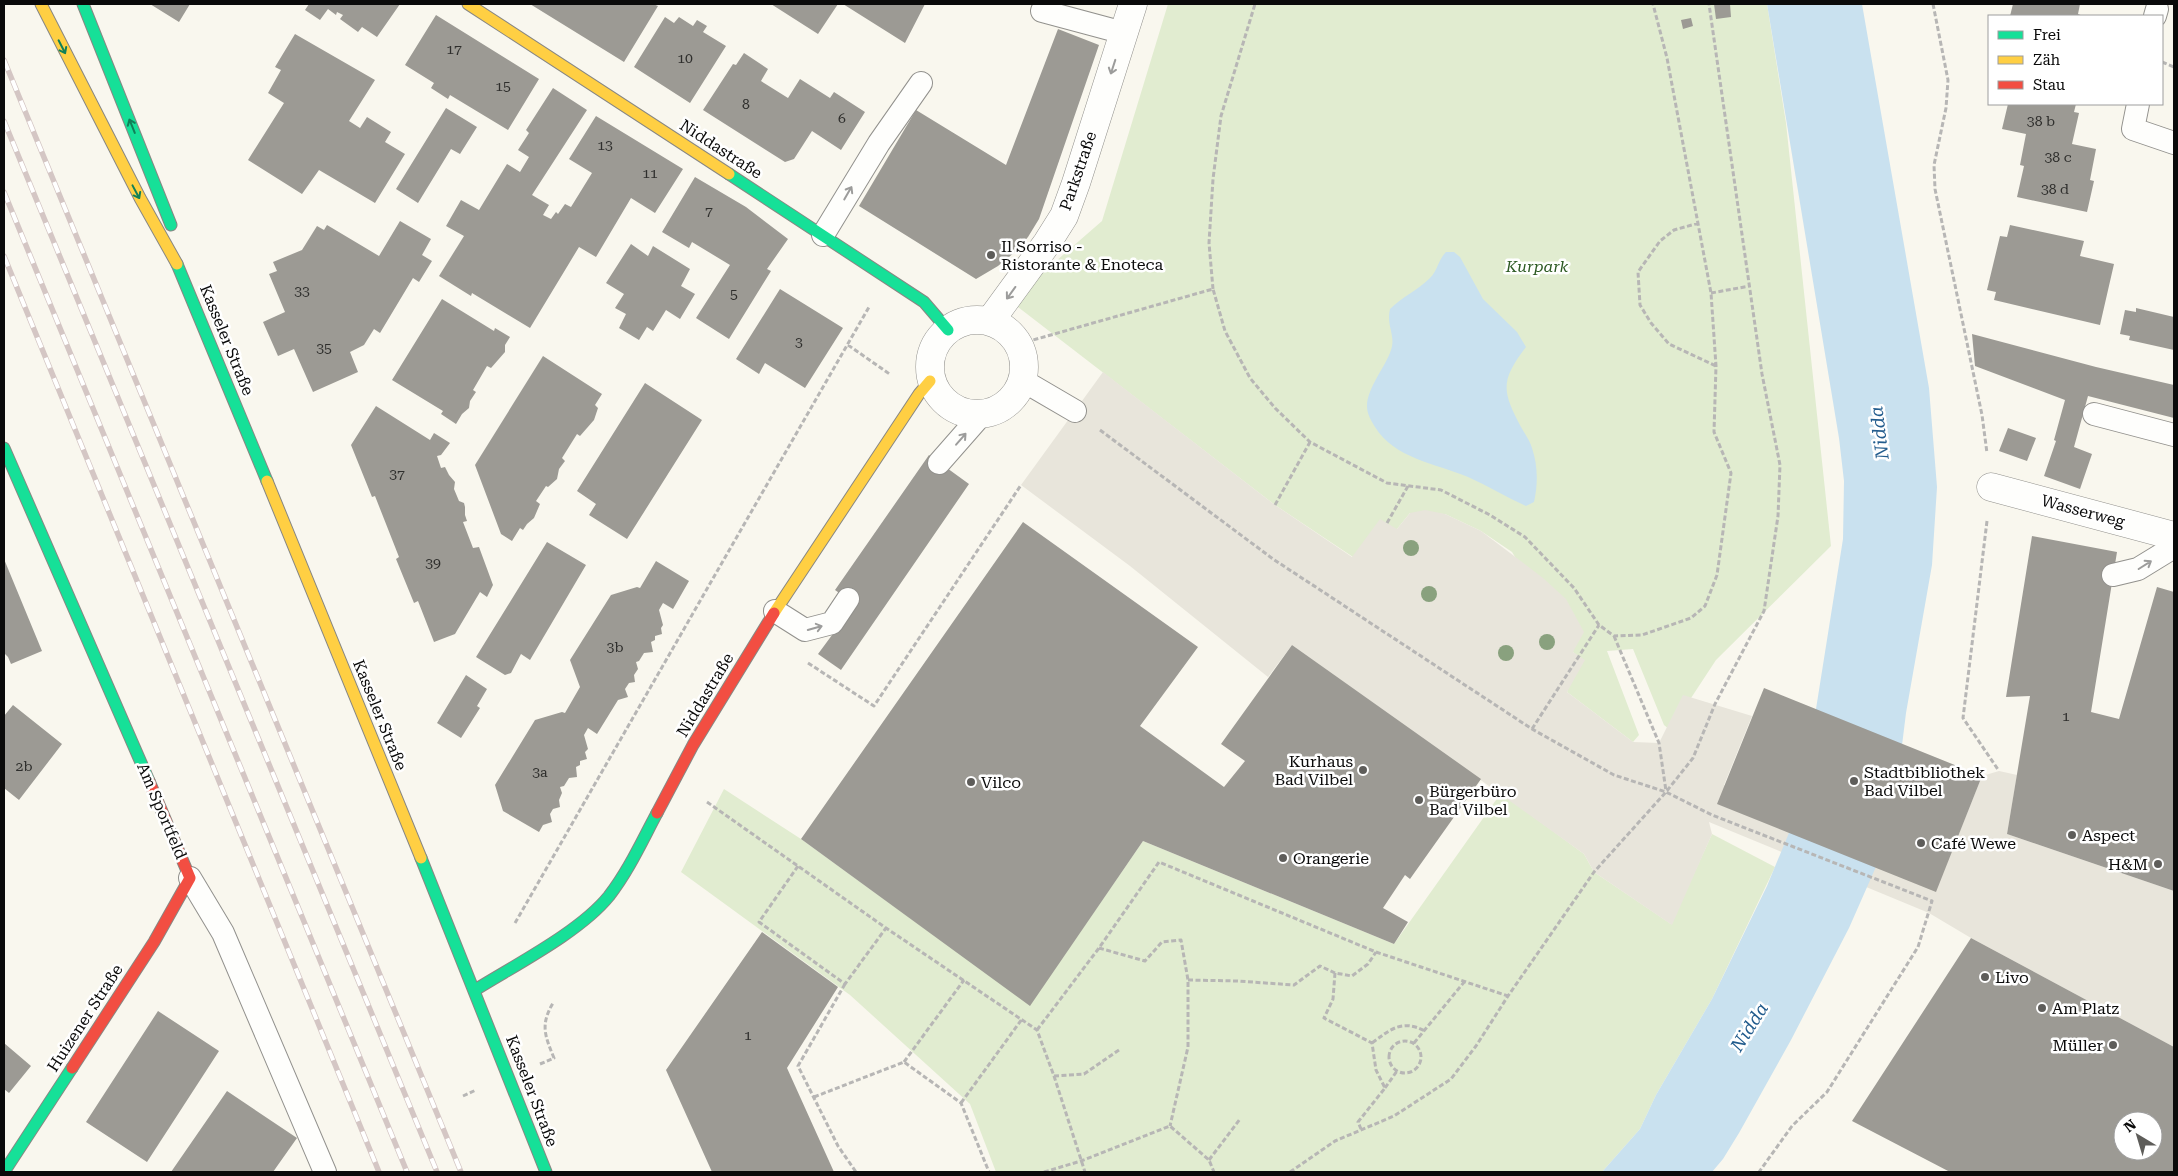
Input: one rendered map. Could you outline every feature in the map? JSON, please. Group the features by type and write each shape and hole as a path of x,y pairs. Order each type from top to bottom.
{"street":[{"name":"Kasseler Straße","path":"40,4 140,198 181,271 475,990 546,1172"},
{"name":"Kasseler Straße","path":"83,4 170,222 181,271"},
{"name":"Niddastraße","path":"468,4 924,302 948,330"},
{"name":"Parkstraße","path":"990,321 1047,243 1064,216 1133,4"},
{"path":"972,320 990,321 1007,330 1019,344 1024,361 1022,380 1014,396 1000,408 982,414 963,412 947,404 924,387 931,353 940,337 954,325 972,320"},
{"name":"Niddastraße","path":"475,990 579,925 608,897 628,870 693,745 775,611 924,387"},
{"name":"Am Sportfeld","path":"4,448 174,837 190,878"},
{"name":"Wasserweg","path":"1992,487 2174,536"},
{"name":"Huizener Straße","path":"4,1172 154,942 190,878"}],"lane":[{"path":"1042,11 1124,33"},
{"path":"823,235 879,142 921,83"},
{"path":"2138,105 2133,129 2174,143"},
{"path":"1022,380 1075,411"},
{"path":"940,463 982,414"},
{"path":"2094,414 2174,435"},
{"path":"2113,575 2138,569 2174,547"},
{"path":"775,611 805,630 832,623 848,599"},
{"name":"Am Sportfeld","path":"190,878 223,933 326,1172"}],"path":[{"path":"1255,4 1221,116 1213,179 1210,243 1213,289 1225,331 1235,353 1250,378 1275,408 1310,442 1386,483 1441,490 1490,515 1525,537 1574,588 1600,625 1614,636 1659,743 1666,792"},
{"path":"1614,636 1642,635 1692,618 1705,606 1717,574 1731,473 1714,432 1716,366 1711,294 1667,58 1654,4"},
{"path":"1290,1172 1335,1141 1394,1116 1451,1078 1476,1046 1508,996 1594,872 1666,792 1693,758 1715,704 1764,611 1778,516 1780,465 1762,374 1709,4"},
{"path":"1933,4 1948,80 1946,108 1934,165 1935,189 1982,415 1992,487 1963,718 1999,771"},
{"path":"1699,222 1674,230 1660,241 1638,272 1640,305 1651,323 1669,344 1716,366"},
{"path":"514,924 887,277"},
{"path":"1711,294 1750,286"},
{"path":"1019,344 1213,289"},
{"path":"848,346 924,387"},
{"path":"1075,411 1273,559 1532,729 1614,775 1666,792 1712,815 1932,901 1918,947 1827,1092 1792,1126 1759,1172"},
{"path":"1275,505 1310,442"},
{"path":"804,661 874,706 1021,485"},
{"path":"1387,523 1408,486"},
{"path":"1532,729 1600,625"},
{"path":"707,802 886,928 1037,1030 1085,1172"},
{"path":"1037,1030 1099,948 1159,862 1376,952 1508,996"},
{"path":"798,866 759,922 845,984"},
{"path":"856,1172 838,1146 798,1066 845,984 886,928"},
{"path":"1099,948 1145,960 1162,942 1181,940 1188,980 1188,1048 1170,1126"},
{"path":"1188,980 1237,980 1294,985 1320,966 1335,973 1352,976 1368,964 1376,952"},
{"path":"1335,973 1333,999 1324,1018 1372,1043"},
{"path":"814,1097 904,1062 964,980"},
{"path":"1414,1043 1465,981"},
{"path":"961,1102 1022,1019"},
{"path":"1372,1043 1395,1026 1417,1027 1425,1031"},
{"path":"1406,1040 1414,1043 1420,1049 1422,1057 1420,1065 1413,1072 1405,1074 1397,1071 1391,1065 1388,1057 1391,1049 1397,1043 1406,1040"},
{"path":"1372,1043 1376,1070 1385,1088"},
{"path":"1054,1076 1084,1074 1119,1050"},
{"path":"904,1062 961,1102 989,1172"},
{"path":"1361,1129 1358,1122 1397,1071"},
{"path":"1208,1160 1240,1119"},
{"path":"1170,1126 1208,1160 1214,1172"},
{"path":"1044,1172 1081,1161 1170,1126"}],"green space":[{"name":"Kurpark","path":"1168,4 1767,4 1786,123 1831,546 1716,660 1670,730 1664,725 1633,649 1607,651 1639,735 1633,742 1567,692 1580,658 1573,652 1512,552 1481,531 1445,514 1410,513 1397,529 1353,557 1275,505 1010,301 1102,221"},
{"path":"724,789 801,839 1030,1005 1143,841 1394,944 1501,793 1584,854 1594,872 1671,924 1712,834 1775,867 1712,999 1656,1095 1640,1129 1602,1172 996,1172 970,1104 850,995 681,872"}],"shaded area":[{"path":"1103,372 1275,505 1352,557 1380,519 1397,529 1410,513 1425,510 1445,514 1481,531 1543,578 1566,599 1584,632 1573,652 1585,660 1567,692 1633,742 1659,743 1683,695 1752,716 1724,785 1943,873 1982,776 1999,771 2017,775 2007,834 2174,891 2174,1047 1971,938 1929,913 1709,822 1712,834 1672,925 1594,872 1584,854 1292,645 1268,677 1130,566 1021,485"}],"water":[{"name":"Nidda","path":"1767,4 1862,4 1929,388 1937,487 1932,565 1906,713 1894,810 1875,869 1849,928 1791,1040 1739,1133 1723,1159 1712,1172 1602,1172 1640,1129 1656,1095 1712,999 1767,886 1791,828 1809,753 1843,539 1844,481 1839,438"},
{"path":"1446,252 1454,252 1460,257 1483,299 1517,332 1526,347 1508,378 1507,395 1534,455 1537,482 1534,502 1526,506 1468,477 1405,453 1383,438 1368,414 1367,406 1370,392 1391,350 1390,309 1430,278"}],"building":[{"path":"150,4 190,4 179,22"},
{"path":"309,4 400,4 377,37 362,27 358,32 340,19 343,15 337,12 336,15 328,9 320,20 305,10"},
{"path":"530,4 653,4 658,6 624,62"},
{"path":"771,4 838,4 818,34"},
{"path":"843,4 925,4 905,43"},
{"path":"1714,4 1730,4 1731,17 1716,19"},
{"path":"2013,4 2080,4 2078,14 2080,15 2010,15"},
{"path":"436,15 539,79 508,130 450,95 448,99 431,88 434,83 405,65"},
{"path":"665,17 674,23 679,17 693,26 697,20 707,26 703,32 726,46 690,103 634,67"},
{"path":"1691,18 1693,26 1683,29 1681,20"},
{"path":"1058,29 1099,45 1039,219 1028,237 1015,252 998,266 976,279 859,206 916,110 1006,165"},
{"path":"295,34 375,80 349,121 360,128 367,117 391,132 385,142 405,154 375,203 319,170 302,194 248,160 284,103 268,93 281,70 275,67"},
{"path":"744,53 768,69 761,81 788,98 800,79 830,98 834,92 865,112 841,150 812,131 794,159 785,162 703,110 733,64 736,65"},
{"path":"553,88 587,110 532,195 549,205 543,215 551,219 556,212 558,214 565,204 571,207 592,173 569,159 596,116 683,169 655,213 631,198 596,257 579,247 530,328 472,293 471,296 439,276 464,236 446,226 461,200 479,210 507,164 520,172 529,157 518,150 529,133 526,130"},
{"path":"2008,105 2076,105 2074,112 2079,113 2072,144 2096,149 2090,180 2094,181 2087,212 2017,197 2024,166 2020,165 2026,134 2002,129"},
{"path":"446,108 477,127 460,154 451,149 418,203 396,189"},
{"path":"695,177 746,207 788,239 767,269 771,271 729,339 696,318 730,265 692,242 689,248 662,232"},
{"path":"400,221 431,239 422,255 432,261 419,282 413,278 380,333 374,329 364,345 350,352 358,372 313,392 294,349 278,356 263,322 285,312 269,274 277,271 273,262 302,250 317,226 324,230 327,225 379,256"},
{"path":"2010,225 2084,241 2080,256 2114,264 2100,325 1994,300 1996,292 1987,290 2000,236 2007,237"},
{"path":"631,244 648,256 653,246 690,269 681,286 695,294 680,319 666,310 653,331 647,327 639,340 619,328 626,314 615,308 624,294 606,283"},
{"path":"780,289 843,328 805,388 765,363 759,374 736,359"},
{"path":"442,299 494,331 495,328 510,337 505,345 505,352 491,368 487,366 473,390 476,392 470,401 469,408 462,414 456,424 441,414 443,411 392,380"},
{"path":"2136,308 2174,317 2174,350 2129,340 2130,336 2120,334 2125,310 2136,312"},
{"path":"1972,334 2096,367 2174,385 2174,418 2088,396 2074,447 2092,454 2080,489 2044,476 2056,441 2054,440 2065,400 1975,366"},
{"path":"543,356 602,394 595,405 598,408 594,420 580,436 577,434 562,458 565,461 559,469 557,479 548,487 546,486 536,501 540,504 534,518 523,530 520,528 512,541 501,534 475,465"},
{"path":"645,383 702,420 627,539 589,515 596,504 577,491"},
{"path":"376,406 430,440 434,433 450,443 441,455 437,456 441,468 445,467 455,482 454,489 459,501 464,503 465,507 467,521 463,522 473,548 479,547 493,585 487,597 480,592 455,634 434,642 418,601 414,603 396,559 399,557 375,496 372,497 351,445"},
{"path":"2008,428 2036,438 2027,461 1999,451"},
{"path":"929,455 969,484 841,670 818,654 855,604 835,590"},
{"path":"1023,522 1198,647 1140,726 1224,787 1245,761 1221,744 1292,645 1481,779 1410,879 1405,875 1383,908 1408,922 1394,944 1143,841 1030,1006 801,839"},
{"path":"2032,536 2117,552 2091,712 2119,719 2157,587 2174,592 2174,891 2007,834 2030,696 2006,697"},
{"path":"547,542 586,565 530,660 521,654 511,673 505,675 476,657"},
{"path":"4,559 42,651 11,664 4,653"},
{"path":"656,561 689,581 673,609 663,603 659,610 663,625 661,628 662,634 655,636 655,640 651,642 653,652 644,653 639,661 636,662 638,669 634,675 635,682 629,683 625,689 628,697 618,700 597,734 588,728 584,735 588,749 585,752 587,759 580,761 580,765 576,767 577,777 569,778 564,786 560,787 562,793 559,800 560,807 553,809 550,814 552,822 543,825 539,832 503,811 495,785 535,720 562,712 565,713 580,687 570,660 611,595 637,587 640,588"},
{"path":"466,675 487,689 477,706 480,708 461,738 437,723"},
{"name":"Stadtbibliothek Bad Vilbel","path":"1764,688 1982,776 1936,892 1717,804"},
{"path":"13,705 62,744 19,800 4,788 4,716"},
{"path":"762,932 838,987 787,1068 834,1172 712,1172 666,1070"},
{"path":"1971,938 2174,1047 2174,1172 1950,1172 1852,1121"},
{"path":"158,1011 219,1051 147,1162 86,1122"},
{"path":"4,1043 31,1066 9,1093 4,1089"},
{"path":"227,1091 297,1138 273,1172 171,1172"}],"railway":[{"path":"4,60 461,1172"},
{"path":"4,121 437,1172"},
{"path":"4,192 407,1172"},
{"path":"4,256 379,1172"}],"traffic: fast":[{"path":"83,4 171,225"},
{"path":"729,174 924,302 948,330"},
{"path":"177,264 267,481"},
{"path":"4,448 149,781"},
{"path":"475,990 546,947 597,909 623,876 657,813"},
{"path":"421,858 546,1172"},
{"path":"4,1172 72,1068"}],"traffic: slow":[{"path":"41,4 140,198 177,264"},
{"path":"468,4 729,174"},
{"path":"774,613 919,394 930,381"},
{"path":"267,481 421,858"}],"traffic: jam":[{"path":"657,813 693,745 774,613"},
{"path":"72,1068 154,942 190,878 149,781"}],"place":[{"name":"Il Sorriso - Ristorante & Enoteca","path":"991,255"},
{"name":"Kurhaus Bad Vilbel","path":"1363,770"},
{"name":"Stadtbibliothek Bad Vilbel","path":"1854,781"},
{"name":"Vilco","path":"971,782"},
{"name":"Bürgerbüro Bad Vilbel","path":"1419,800"},
{"name":"Aspect","path":"2072,835"},
{"name":"Café Wewe","path":"1921,843"},
{"name":"Orangerie","path":"1283,858"},
{"name":"H&M","path":"2158,864"},
{"name":"Livo","path":"1985,977"},
{"name":"Am Platz","path":"2042,1008"},
{"name":"Müller","path":"2113,1045"}]}
